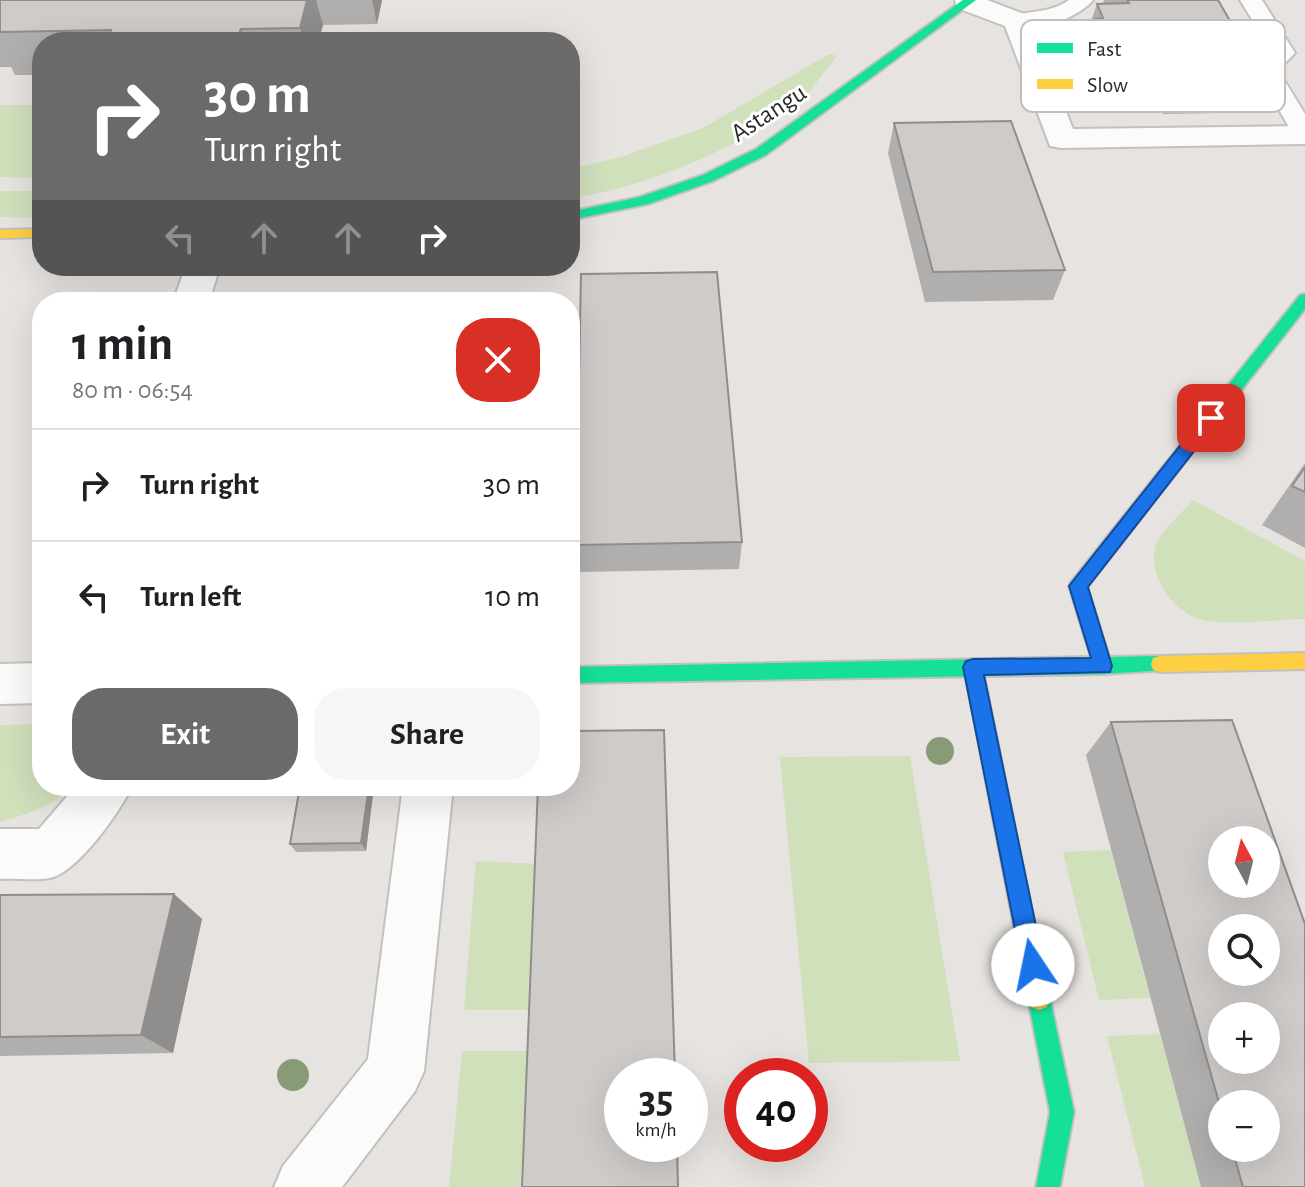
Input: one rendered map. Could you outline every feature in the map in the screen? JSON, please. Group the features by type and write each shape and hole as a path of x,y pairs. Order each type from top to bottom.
{"street":[{"path":"968,1 1017,21 1021,32"},
{"name":"Astangu","path":"580,214 643,201 708,178 761,152 968,1"},
{"path":"1051,112 1061,139 1305,135"},
{"path":"0,234 32,233"},
{"path":"1103,666 1078,586 1305,299"},
{"path":"580,675 1305,661"},
{"path":"973,667 1062,1112 1048,1187"},
{"path":"0,684 32,683"},
{"path":"0,854 51,853 99,796"},
{"path":"304,1187 395,1071 427,796"}],"lane":[{"path":"1034,20 1067,14 1082,0"},
{"path":"1251,0 1263,20"},
{"path":"1017,21 1021,21"},
{"path":"1285,101 1305,135"}],"green space":[{"path":"829,54 837,56 805,97 788,112 774,108 770,112 773,114 772,121 748,135 675,170 580,197 580,167 621,157 703,128"},
{"path":"0,105 32,105 32,178 0,177"},
{"path":"0,191 32,191 32,218 0,217"},
{"path":"1193,500 1305,561 1305,619 1207,621 1195,618 1174,602 1159,580 1154,554 1160,537"},
{"path":"32,724 32,796 61,796 48,805 0,822 0,725"},
{"path":"910,756 960,1061 828,1063 828,1058 809,1058 780,757"},
{"path":"1111,850 1150,998 1099,1000 1063,852"},
{"path":"476,861 543,864 537,1010 464,1010"},
{"path":"1160,1034 1201,1187 1145,1187 1107,1036"},
{"path":"462,1051 536,1051 531,1187 449,1187"}],"building":[{"path":"0,0 307,0 300,28 241,29 240,32 0,32"},
{"path":"1127,0 1218,0 1230,20 1095,19 1103,18 1097,4 1129,3"},
{"path":"1011,121 1065,270 933,272 894,123"},
{"path":"717,272 742,542 580,545 581,274"},
{"path":"1305,467 1305,492 1292,486"},
{"path":"1232,720 1270,826 1208,826 1208,898 1280,898 1280,854 1305,924 1305,1187 1243,1187 1236,1162 1280,1162 1280,1090 1215,1090 1211,1074 1280,1074 1280,1002 1208,1002 1208,1064 1111,722"},
{"path":"664,730 674,1058 604,1058 604,1162 677,1162 678,1187 522,1187 538,796 580,796 580,731"},
{"path":"298,796 368,796 361,843 290,844"},
{"path":"174,894 141,1035 0,1037 0,895"}],"traffic: fast":[{"path":"580,214 643,201 708,178 761,152 970,0"},
{"path":"1103,666 1078,586 1305,299"},
{"path":"580,675 1160,664"},
{"path":"1039,999 1062,1112 1048,1187"}],"traffic: slow":[{"path":"0,234 32,233"},
{"path":"1160,664 1305,661"},
{"path":"973,667 1039,999"}],"route":[{"path":"1033,965 973,667 1103,666 1078,586 1211,418"}]}
